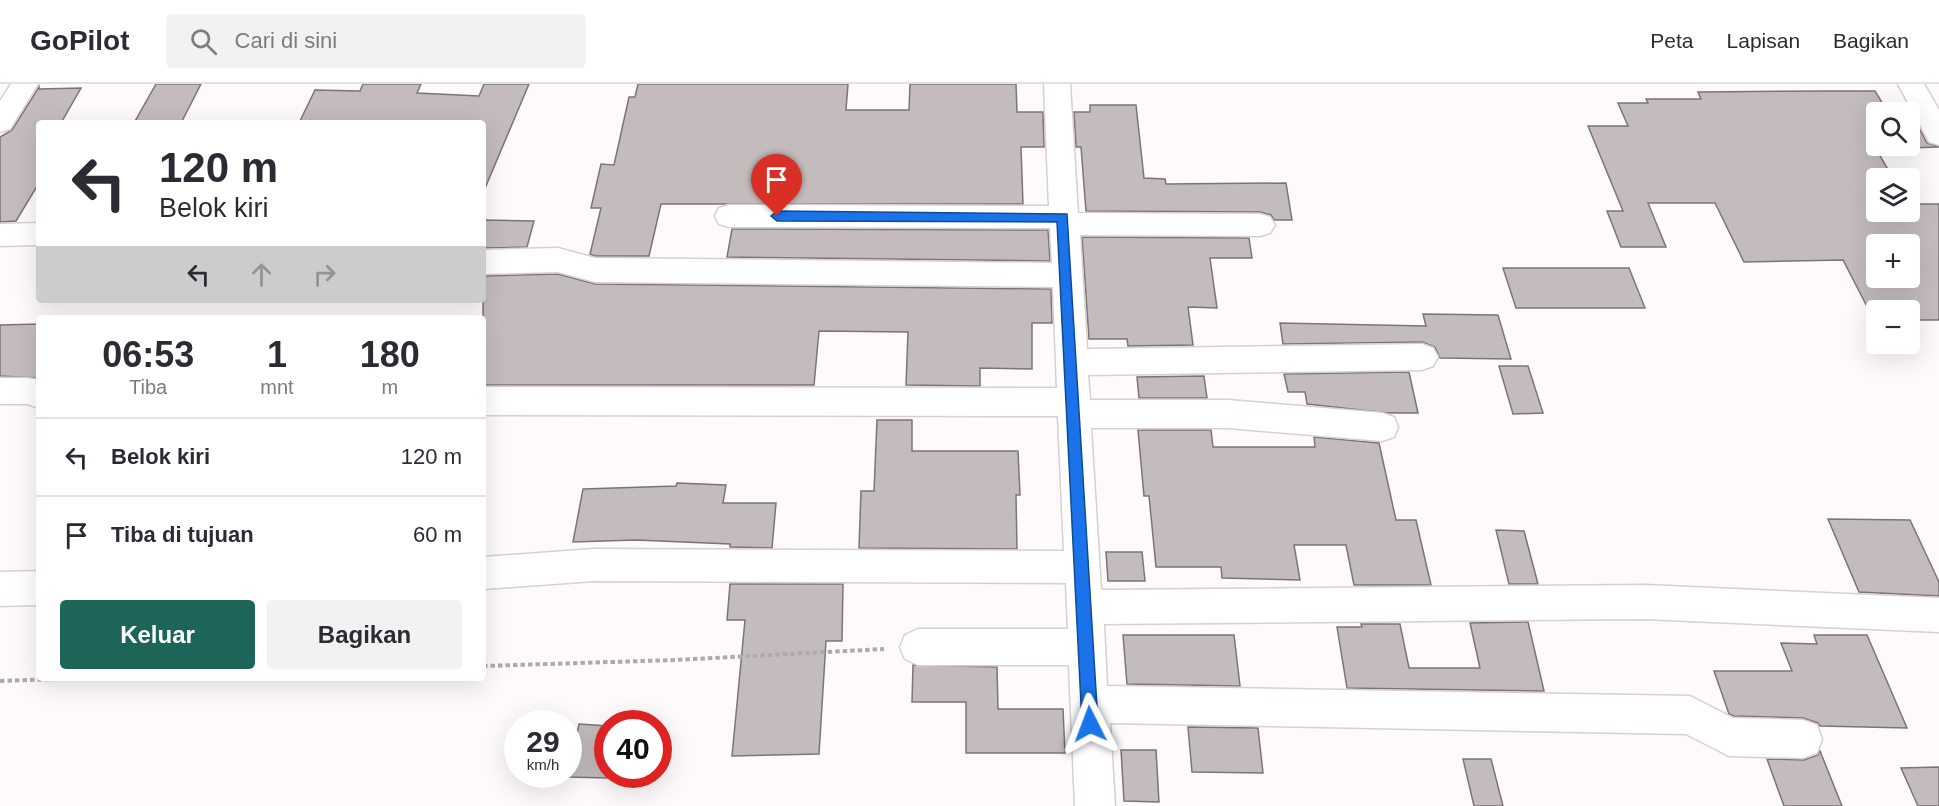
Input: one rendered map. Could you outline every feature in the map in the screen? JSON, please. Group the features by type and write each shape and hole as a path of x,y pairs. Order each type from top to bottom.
{"street":[{"path":"0,122 25,84"},
{"path":"1057,84 1095,806"},
{"path":"1911,84 1939,135"},
{"path":"729,216 1260,225"},
{"path":"0,235 36,234"},
{"path":"486,262 558,260 595,270 1066,275"},
{"path":"1070,362 1422,357"},
{"path":"0,391 36,393"},
{"path":"486,401 1073,408 1228,414 1382,427"},
{"path":"486,573 594,565 1082,567"},
{"path":"0,589 36,588"},
{"path":"1084,607 1645,602 1939,615"},
{"path":"918,647 1086,647"},
{"path":"1089,704 1690,716 1729,737 1803,739"}],"path":[{"path":"486,666 675,660 918,647"},
{"path":"0,681 36,680"}],"building":[{"path":"156,84 201,84 183,120 136,120"},
{"path":"363,84 421,84 417,93 479,96 484,84 529,84 486,186 486,120 300,120 315,90 360,91"},
{"path":"638,84 848,84 846,110 909,110 910,84 1016,84 1017,112 1043,112 1044,147 1021,147 1023,204 661,204 649,256 595,256 590,254 601,208 591,208 601,164 614,165 629,97 635,97"},
{"path":"39,87 39,89 81,88 63,120 36,120 36,188 16,221 0,222 0,137 12,130"},
{"path":"1875,91 1882,102 1866,102 1866,156 1880,156 1887,168 1866,168 1866,222 1920,222 1920,204 1939,204 1939,320 1920,320 1920,300 1866,300 1866,305 1843,260 1744,262 1715,203 1648,203 1666,247 1621,247 1607,211 1623,211 1588,126 1628,126 1618,103 1648,103 1646,99 1701,99 1698,92"},
{"path":"1090,105 1136,105 1144,178 1165,179 1166,184 1286,183 1292,220 1274,220 1271,215 1260,212 1086,211 1081,147 1076,147 1074,112 1090,112"},
{"path":"1920,130 1927,143 1939,147 1920,148"},
{"path":"486,220 534,221 527,247 486,248"},
{"path":"732,229 1048,230 1050,261 727,257"},
{"path":"1082,237 1249,238 1252,258 1210,258 1217,308 1188,307 1193,345 1128,346 1127,339 1089,339"},
{"path":"1503,268 1629,268 1645,308 1516,308"},
{"path":"558,274 595,284 1051,289 1052,323 1032,323 1032,369 980,368 980,386 906,385 908,332 819,331 814,385 486,385 486,315 483,315 483,303 486,303 486,276"},
{"path":"1423,314 1498,315 1511,359 1440,358 1435,347 1422,342 1283,344 1280,323 1426,326"},
{"path":"36,324 36,378 0,376 0,325"},
{"path":"1499,366 1528,366 1543,413 1513,414"},
{"path":"1409,372 1418,413 1388,413 1307,404 1305,392 1288,392 1284,374"},
{"path":"1204,376 1207,398 1139,398 1137,377"},
{"path":"877,420 912,420 912,451 1018,451 1020,495 1016,495 1017,549 859,548 861,491 874,491"},
{"path":"1138,430 1211,430 1213,447 1315,447 1314,437 1379,443 1396,520 1416,520 1431,585 1354,585 1346,545 1294,545 1300,580 1222,578 1221,567 1156,567 1149,496 1144,496"},
{"path":"677,483 726,485 723,503 776,503 772,548 636,540 573,542 583,489 676,486"},
{"path":"1828,519 1910,520 1939,582 1939,596 1859,592"},
{"path":"1496,530 1524,531 1538,584 1509,584"},
{"path":"1106,552 1142,552 1145,581 1108,581"},
{"path":"730,584 843,584 842,641 826,641 819,754 732,756 745,620 727,620"},
{"path":"1528,622 1544,691 1347,688 1337,627 1362,627 1361,624 1400,624 1409,668 1480,668 1470,623"},
{"path":"1123,635 1234,635 1240,686 1127,684"},
{"path":"1814,635 1867,635 1907,728 1820,726 1818,723 1803,718 1729,714 1714,671 1792,671 1781,643 1817,644"},
{"path":"913,665 997,667 998,709 1063,709 1065,753 966,753 966,702 912,702"},
{"path":"582,724 594,725 594,778 582,777"},
{"path":"1188,727 1258,728 1263,773 1192,772"},
{"path":"1121,750 1156,750 1159,802 1124,801"},
{"path":"1820,751 1842,806 1784,806 1767,759 1804,760 1818,755"},
{"path":"1463,759 1491,759 1503,806 1474,806"},
{"path":"1939,767 1939,806 1918,806 1901,768"}],"route":[{"path":"777,216 1062,217 1090,724"}]}
